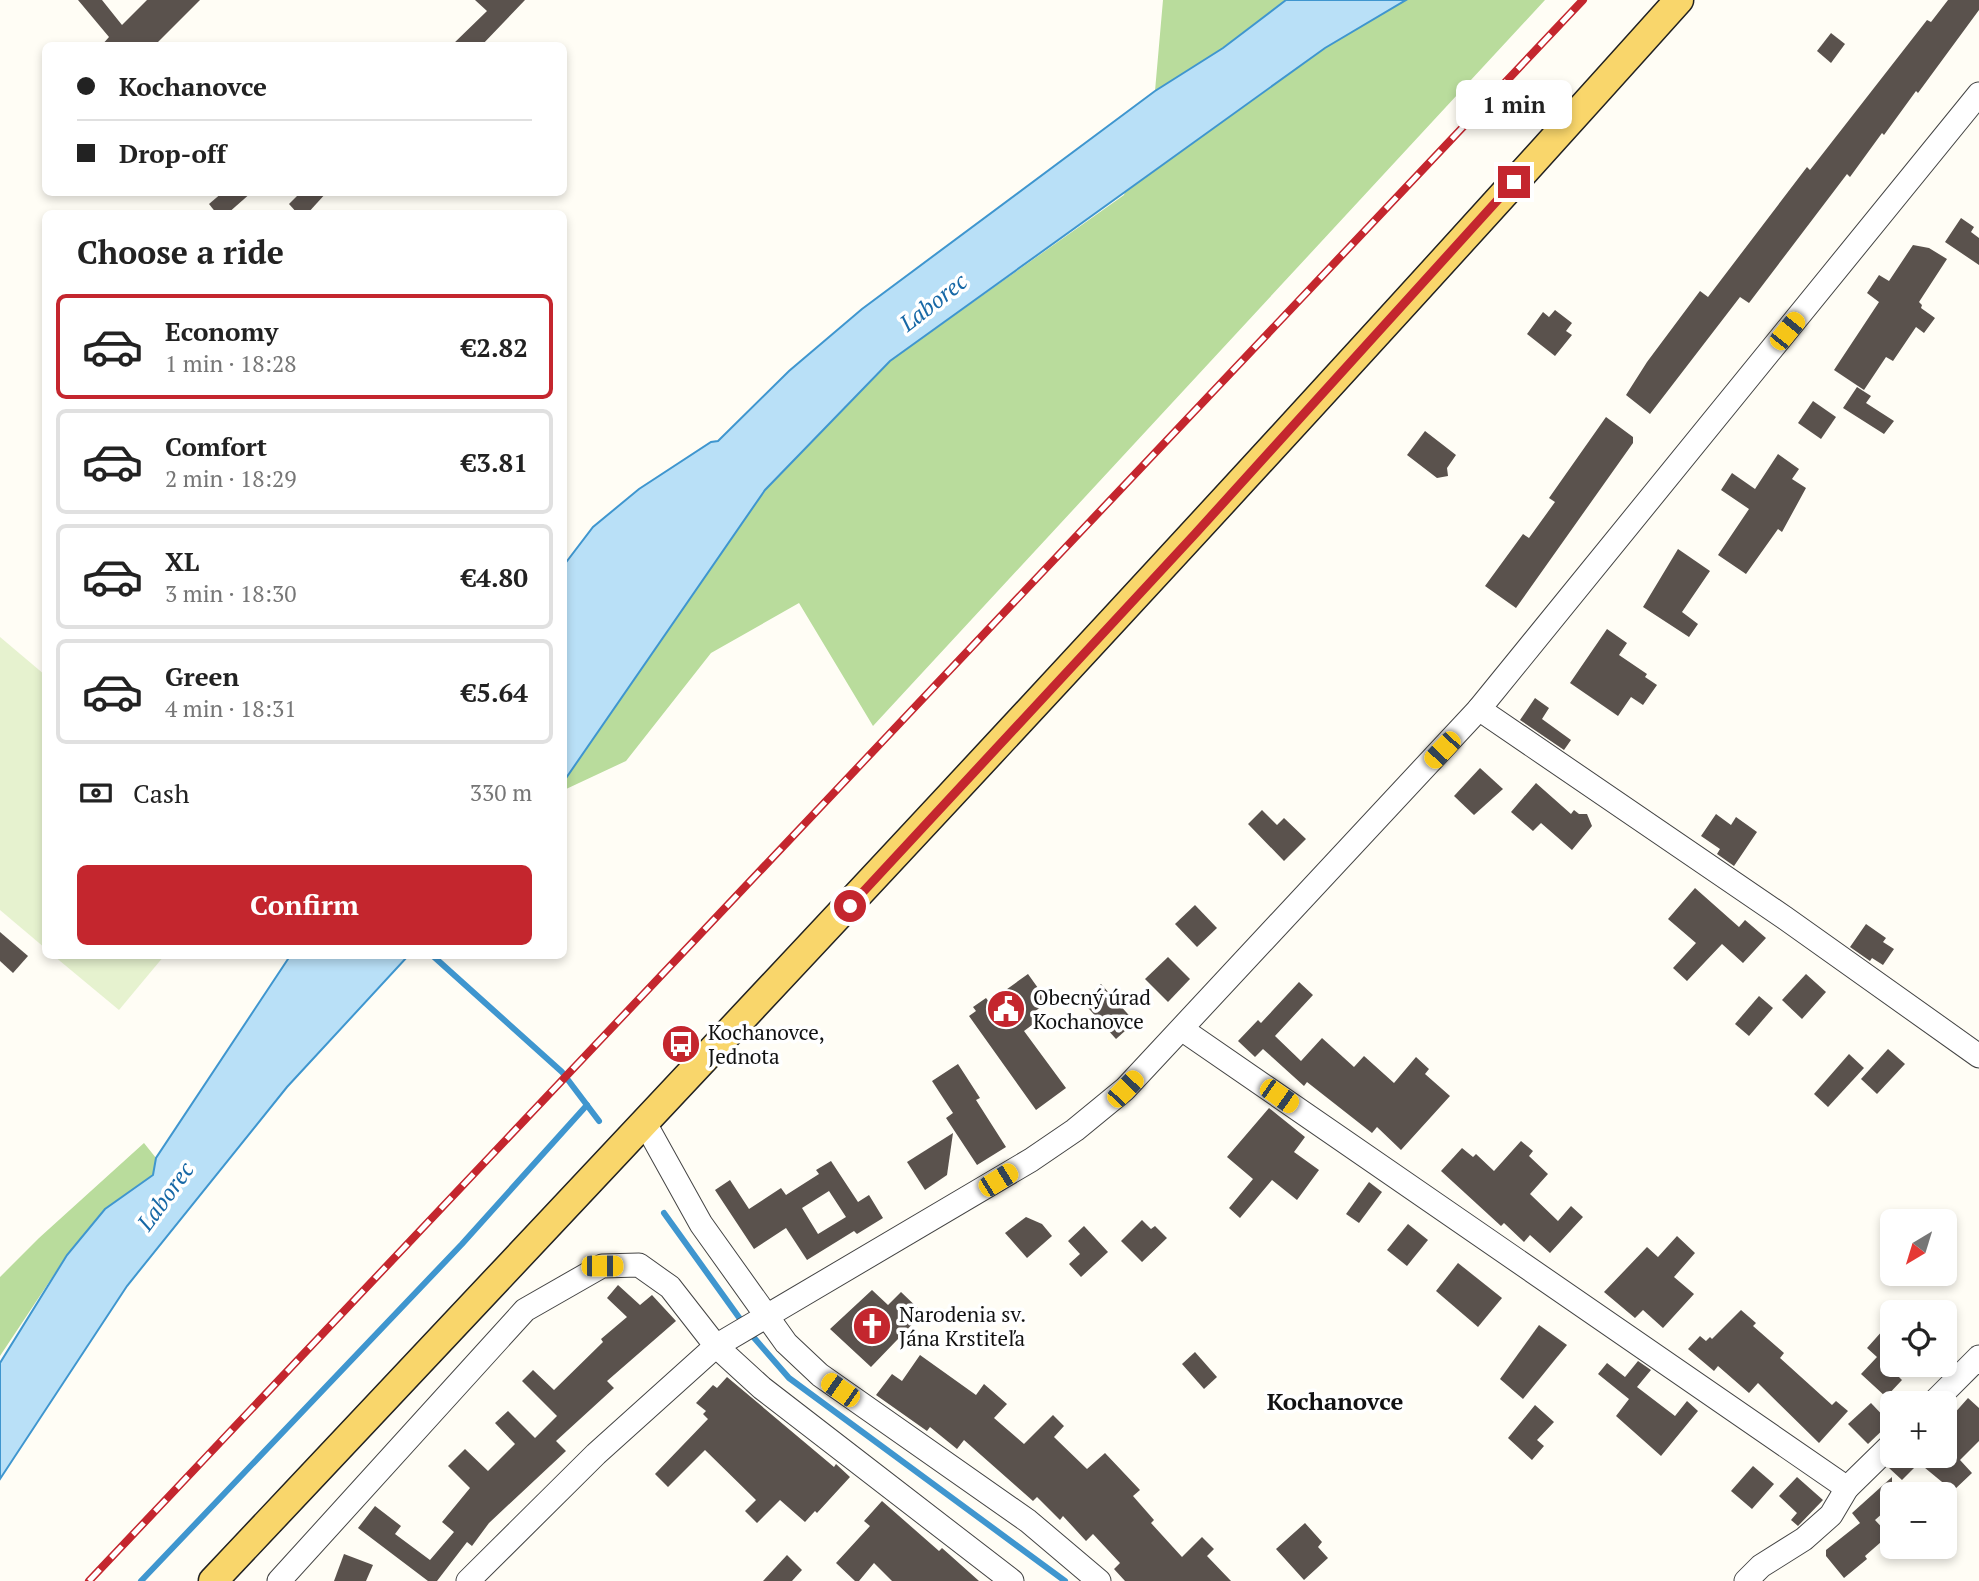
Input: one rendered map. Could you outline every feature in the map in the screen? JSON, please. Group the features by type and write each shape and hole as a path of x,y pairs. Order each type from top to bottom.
{"main road":[{"path":"213,1581 495,1280 646,1125 1195,534 1679,0"}],"street":[{"path":"468,1581 596,1454 743,1330 998,1180 1075,1130 1125,1089 1183,1030 1479,709 1979,94"},
{"path":"1479,709 1774,910 1979,1055"},
{"path":"1183,1030 1847,1488"},
{"path":"646,1125 701,1224 743,1330 762,1388 1012,1581"},
{"path":"279,1581 525,1310 602,1266 639,1265 670,1287 743,1330 786,1343 820,1375 1028,1521 1100,1581"},
{"path":"1945,1391 1979,1357"},
{"path":"1746,1581 1761,1566 1804,1539 1831,1515 1847,1488 1880,1456"}],"green space":[{"path":"1163,0 1545,0 873,726 799,603 711,653 626,761 567,789 567,777 765,490 820,431 890,361 1124,195 1155,91"},
{"path":"0,637 42,672 42,945 0,910"},
{"path":"58,959 162,959 119,1010"},
{"path":"144,1143 156,1158 153,1175 105,1209 67,1255 0,1356 0,1277"}],"water":[{"name":"Laborec","path":"1286,0 1406,0 1325,48 890,361 765,490 567,777 567,561 593,527 639,489 711,442 718,441 789,371 862,309 1155,91 1223,48"},
{"name":"Laborec","path":"288,959 405,959 287,1087 127,1286 0,1479 0,1363 67,1255 105,1209 153,1175 156,1158"}],"building":[{"path":"78,0 102,0 122,25 147,0 200,0 158,42 105,42 109,37"},
{"path":"475,0 525,0 485,42 455,42 487,11"},
{"path":"1948,0 1979,0 1979,10 1918,93 1916,91 1850,177 1847,174 1749,303 1740,297 1650,414 1626,395 1647,362 1700,291 1708,297 1807,167 1810,170 1927,20 1931,22"},
{"path":"1831,33 1845,44 1831,63 1817,51"},
{"path":"218,196 247,196 232,210 214,210 209,204"},
{"path":"297,196 323,196 311,210 294,210 289,204"},
{"path":"1961,218 1974,227 1971,232 1979,238 1979,265 1945,242"},
{"path":"1913,245 1929,248 1947,259 1919,302 1921,308 1935,318 1924,333 1916,327 1893,361 1886,357 1864,390 1834,370 1879,302 1867,293 1879,275 1889,281"},
{"path":"1555,310 1572,323 1566,331 1572,335 1555,356 1527,334 1543,312 1549,317"},
{"path":"1857,387 1871,396 1866,403 1894,421 1884,434 1843,408"},
{"path":"1813,401 1836,417 1821,439 1798,423"},
{"path":"1606,417 1633,437 1633,443 1516,608 1485,586 1523,534 1529,538 1555,502 1549,498"},
{"path":"1425,431 1456,455 1447,468 1448,476 1437,478 1407,455"},
{"path":"1778,454 1799,469 1792,479 1806,488 1782,532 1778,529 1746,574 1718,555 1749,509 1721,490 1732,473 1755,489"},
{"path":"1678,549 1710,571 1682,612 1698,624 1689,637 1643,607"},
{"path":"1607,629 1627,643 1619,655 1647,674 1645,677 1657,685 1643,705 1631,697 1618,716 1570,683"},
{"path":"1535,698 1549,708 1542,719 1571,740 1564,750 1520,720"},
{"path":"1480,768 1503,789 1474,815 1454,796"},
{"path":"1536,783 1571,814 1574,810 1579,814 1587,814 1592,826 1572,850 1541,823 1533,831 1511,812"},
{"path":"1262,810 1277,825 1284,818 1306,839 1284,861 1248,824"},
{"path":"1716,814 1731,825 1736,817 1757,832 1734,866 1717,854 1720,849 1701,836"},
{"path":"1695,888 1739,927 1745,920 1766,938 1743,963 1722,944 1687,981 1673,968 1696,943 1668,919"},
{"path":"1195,905 1217,928 1197,947 1175,924"},
{"path":"1866,924 1886,938 1883,942 1894,949 1883,965 1872,958 1870,961 1850,947"},
{"path":"0,932 28,956 13,973 0,961"},
{"path":"1168,957 1190,979 1168,1002 1145,979"},
{"path":"1028,974 1048,1002 1031,1014 1036,1022 1024,1031 1066,1088 1036,1110 969,1016 976,1011 973,1007 986,998 989,1002"},
{"path":"1806,974 1826,992 1802,1019 1782,1000"},
{"path":"1299,982 1313,995 1275,1036 1301,1061 1322,1038 1354,1067 1364,1056 1394,1083 1416,1057 1429,1069 1425,1074 1450,1096 1401,1150 1377,1127 1372,1133 1307,1082 1304,1086 1263,1049 1255,1057 1238,1041 1258,1020 1261,1023"},
{"path":"1101,984 1135,1022 1116,1039 1082,1001"},
{"path":"1759,996 1773,1008 1749,1036 1735,1024"},
{"path":"1888,1049 1905,1064 1877,1094 1861,1079"},
{"path":"1849,1054 1864,1068 1828,1107 1814,1094"},
{"path":"958,1064 980,1098 976,1100 1006,1147 977,1165 946,1118 953,1113 932,1081"},
{"path":"1269,1108 1305,1137 1294,1152 1319,1170 1297,1200 1272,1180 1240,1218 1229,1208 1253,1179 1227,1157"},
{"path":"953,1133 947,1175 925,1190 907,1162"},
{"path":"1521,1141 1533,1151 1529,1156 1548,1174 1530,1194 1558,1221 1571,1206 1583,1217 1550,1253 1530,1235 1524,1242 1504,1223 1501,1226 1441,1171 1462,1148 1473,1157 1476,1154 1494,1171"},
{"path":"831,1161 858,1202 869,1195 883,1218 857,1234 854,1231 807,1260 786,1228 754,1249 715,1190 730,1180 749,1209 781,1188 786,1195 819,1174 816,1170","holes":["829,1191 846,1217 818,1234 802,1208"]},
{"path":"1369,1182 1382,1192 1359,1223 1346,1214"},
{"path":"1026,1217 1042,1224 1052,1236 1027,1258 1005,1233"},
{"path":"1142,1220 1151,1229 1155,1226 1167,1238 1142,1262 1121,1241"},
{"path":"1408,1224 1428,1240 1407,1266 1387,1250"},
{"path":"1084,1226 1108,1252 1081,1277 1069,1264 1080,1254 1068,1241"},
{"path":"1677,1236 1695,1253 1674,1277 1694,1294 1663,1328 1643,1310 1635,1318 1604,1292 1647,1247 1658,1257"},
{"path":"1458,1263 1502,1298 1478,1327 1436,1291"},
{"path":"618,1285 640,1305 652,1295 676,1321 607,1381 614,1388 556,1441 566,1451 489,1523 472,1546 467,1542 437,1581 428,1581 358,1528 375,1506 401,1526 395,1534 430,1560 454,1532 442,1522 470,1488 448,1466 465,1449 488,1471 515,1444 495,1423 508,1411 535,1438 557,1416 522,1381 533,1370 554,1390 603,1342 601,1339 627,1317 607,1298"},
{"name":"Narodenia sv. Jána Krstiteľa","path":"872,1290 888,1305 901,1292 923,1313 871,1367 830,1329"},
{"path":"1741,1310 1756,1323 1753,1326 1784,1353 1780,1358 1832,1405 1836,1401 1848,1411 1819,1443 1758,1383 1749,1393 1718,1366 1714,1371 1688,1349 1700,1336 1706,1341 1710,1337 1712,1339"},
{"path":"1539,1325 1567,1345 1523,1399 1500,1379"},
{"path":"1880,1333 1880,1377 1899,1377 1902,1380 1892,1391 1880,1391 1861,1374 1877,1357 1867,1348"},
{"path":"1195,1352 1217,1377 1204,1389 1182,1364"},
{"path":"920,1355 976,1395 984,1384 1007,1404 994,1418 1024,1444 1053,1415 1064,1426 1054,1437 1087,1469 1105,1453 1140,1490 1133,1496 1154,1520 1151,1523 1182,1557 1202,1537 1214,1549 1207,1556 1231,1581 1125,1581 1114,1569 1120,1563 1093,1534 1086,1541 1063,1516 1060,1520 1037,1497 1033,1501 964,1440 957,1449 930,1427 927,1431 876,1395 892,1374 902,1381"},
{"path":"1638,1361 1651,1370 1637,1387 1675,1416 1687,1401 1698,1411 1661,1456 1616,1416 1629,1399 1598,1374 1607,1363 1625,1377"},
{"path":"727,1377 834,1467 836,1464 850,1477 817,1513 815,1511 805,1522 780,1500 757,1523 745,1511 756,1500 705,1450 668,1487 655,1474 708,1419 703,1414 706,1411 696,1403 713,1385 717,1388"},
{"path":"1968,1398 1979,1408 1979,1441 1960,1460 1972,1473 1957,1487 1957,1482 1942,1482 1925,1468 1957,1468 1957,1410"},
{"path":"1871,1403 1880,1412 1880,1433 1868,1444 1848,1424"},
{"path":"1535,1405 1554,1422 1537,1440 1544,1446 1532,1460 1508,1438"},
{"path":"1753,1466 1774,1484 1752,1509 1731,1491"},
{"path":"1889,1468 1914,1468 1902,1480"},
{"path":"1797,1477 1823,1500 1798,1526 1791,1520 1797,1513 1779,1496"},
{"path":"1880,1488 1880,1516 1875,1520 1880,1525 1880,1543 1865,1556 1867,1559 1844,1578 1826,1556 1826,1550 1860,1523 1852,1513"},
{"path":"882,1501 939,1551 942,1548 979,1581 892,1581 874,1563 859,1581 855,1581 836,1563 870,1526 864,1521"},
{"path":"1305,1523 1322,1542 1318,1547 1328,1558 1304,1580 1276,1549"},
{"path":"344,1554 373,1565 366,1581 334,1581"},
{"path":"787,1555 802,1570 792,1581 763,1581"}],"waterway":[{"path":"436,959 562,1072 599,1121"},
{"path":"141,1581 462,1244 587,1105"},
{"path":"664,1213 743,1323"},
{"path":"749,1332 789,1378 1065,1581"}],"railway":[{"path":"89,1581 1583,0"}],"place":[{"name":"Obecný úrad Kochanovce","path":"1006,1009"},
{"name":"Kochanovce, Jednota","path":"681,1044"},
{"name":"Narodenia sv. Jána Krstiteľa","path":"872,1326"}],"district":[{"name":"Kochanovce","path":"1335,1401"}],"route":[{"path":"850,906 1195,534 1514,182"}]}
